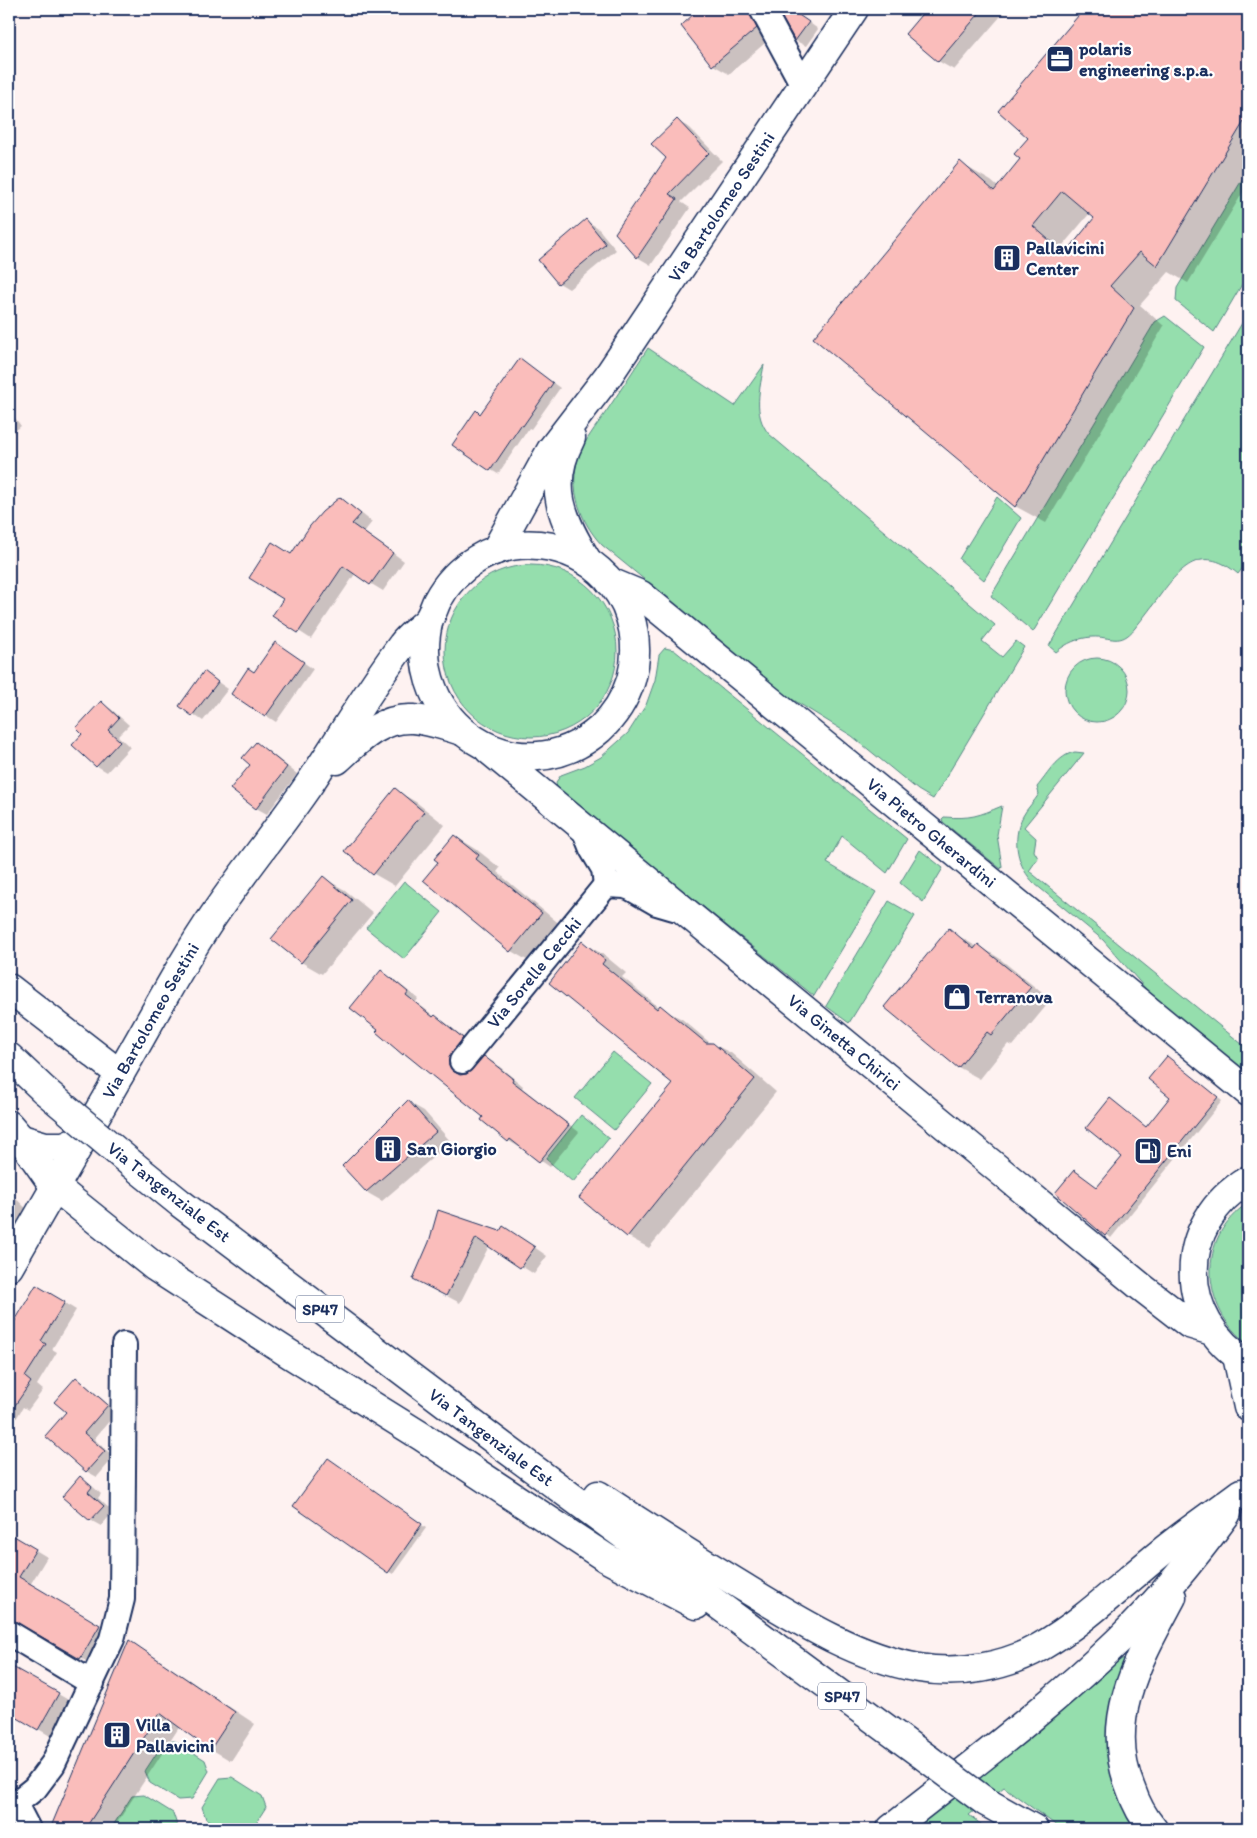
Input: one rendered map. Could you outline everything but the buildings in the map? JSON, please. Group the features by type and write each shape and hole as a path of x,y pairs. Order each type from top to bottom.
{"main road":[{"name":"Via Bartolomeo Sestini","path":"588,403 854,9"},
{"path":"496,550 551,450 588,403"},
{"path":"588,403 564,452 559,470 558,486 559,499 565,520 588,562"},
{"path":"520,545 544,546 567,551 588,562 610,582 621,596 634,630 636,648 630,684 616,710 605,724 586,740 570,748 553,753 529,756 517,755 499,751 472,738 413,719 390,722 368,732 308,786 403,644 430,619 442,592 455,576 478,558 496,550 520,545"},
{"name":"Via Pietro Gherardini","path":"610,582 641,595 1248,1092"},
{"name":"Via Ginetta Chirici","path":"430,619 426,634 425,654 429,680 442,708 472,738 1140,1286 1189,1324 1212,1331"},
{"name":"Via Bartolomeo Sestini","path":"9,1267 54,1186 216,911 308,786"},
{"path":"9,988 120,1074"},
{"name":"Via Tangenziale Est","path":"9,1057 44,1090 133,1165 509,1451 986,1802 1018,1829"},
{"path":"15,1132 45,1146 64,1146 83,1138"},
{"path":"15,1132 54,1186 155,1267 288,1354 429,1441 606,1558 756,1634"},
{"path":"1248,1180 1237,1186 1212,1212 1203,1228 1194,1262 1197,1298 1203,1315 1212,1331 1228,1349 1243,1360 1248,1407"},
{"path":"509,1451 579,1483 705,1564 819,1631 887,1660 920,1668 940,1670 965,1669 1005,1662 1040,1647 1077,1622 1245,1486"},
{"path":"891,1829 1074,1682 1120,1640 1188,1565 1245,1486"},
{"path":"1153,1829 1137,1806 1128,1782 1121,1757 1121,1718 1135,1671 1188,1565"},
{"path":"986,1802 1004,1829"},
{"name":"Via Tangenziale Est","path":"986,1802 1034,1829"}],"street":[{"path":"762,9 803,84"},
{"path":"584,829 592,849 604,869 606,885 632,888 657,903 681,909"},
{"name":"Via Sorelle Cecchi","path":"462,1062 606,885"},
{"path":"28,1829 12,1803 35,1788 52,1764 112,1639 118,1621 122,1599 124,1345"},
{"path":"9,1633 92,1682"}],"green space":[{"path":"1248,170 1248,274 1214,332 1176,301 1177,288"},
{"path":"1248,313 1248,561 1238,574 1226,565 1215,561 1204,560 1195,562 1186,567 1169,583 1130,634 1120,639 1082,638 1056,652 1049,646"},
{"path":"1165,316 1204,347 1033,632 991,596 1155,322"},
{"path":"648,348 735,406 764,365 759,392 759,409 760,418 769,434 995,625 982,641 1002,657 1016,641 1024,647 933,799 918,790 852,736 787,696 602,545 586,524 577,500 575,487 577,461 588,438"},
{"path":"997,497 1021,518 984,580 959,559"},
{"path":"523,565 539,565 564,571 572,575 586,584 598,596 611,618 617,651 611,684 598,706 586,718 564,731 539,737 523,737 498,731 490,727 476,718 464,706 451,684 445,659 445,643 451,618 455,610 464,596 476,584 498,571"},
{"path":"665,648 674,650 907,839 887,873 842,836 827,863 876,892 814,996 557,789 556,782 561,775 585,766 601,757 628,733 646,705 655,680 659,655"},
{"path":"1097,658 1109,661 1120,667 1126,678 1129,690 1126,702 1120,713 1109,719 1097,722 1085,719 1074,713 1068,702 1065,690 1068,678 1074,667 1085,661"},
{"path":"1075,752 1084,753 1024,827 1036,838 1034,851 1038,858 1029,871 1248,1049 1248,1074 1152,996 1103,940 1035,884 1024,869 1018,852 1017,834 1019,825 1026,810 1039,794 1037,787 1049,771 1063,757"},
{"path":"1002,806 997,835 1001,869 943,822 942,819 944,817 961,818 974,816"},
{"path":"920,850 943,868 923,902 900,883"},
{"path":"404,881 442,912 404,959 366,928"},
{"path":"889,901 915,916 849,1023 826,1006"},
{"path":"613,1052 652,1084 614,1130 575,1098"},
{"path":"581,1115 609,1138 573,1182 546,1159"},
{"path":"1248,1203 1248,1344 1232,1329 1221,1312 1214,1293 1211,1273 1213,1253 1219,1234 1231,1217"},
{"path":"1127,1658 1122,1677 1143,1829 1061,1829 1004,1787 969,1815 987,1829 914,1829 1072,1703 1116,1663"},
{"path":"175,1741 205,1760 209,1771 192,1799 178,1800 150,1783 145,1771 164,1742"},
{"path":"232,1777 262,1796 266,1807 252,1829 223,1829 206,1819 202,1807 220,1778"},
{"path":"144,1795 173,1813 177,1825 175,1829 115,1829 114,1824 132,1796"}],"place":[{"name":"polaris engineering s.p.a.","path":"1060,59"},
{"name":"Pallavicini Center","path":"1007,258"},
{"name":"Terranova","path":"957,997"},
{"name":"San Giorgio","path":"388,1149"},
{"name":"Eni","path":"1148,1151"},
{"name":"Villa Pallavicini","path":"117,1735"}]}
